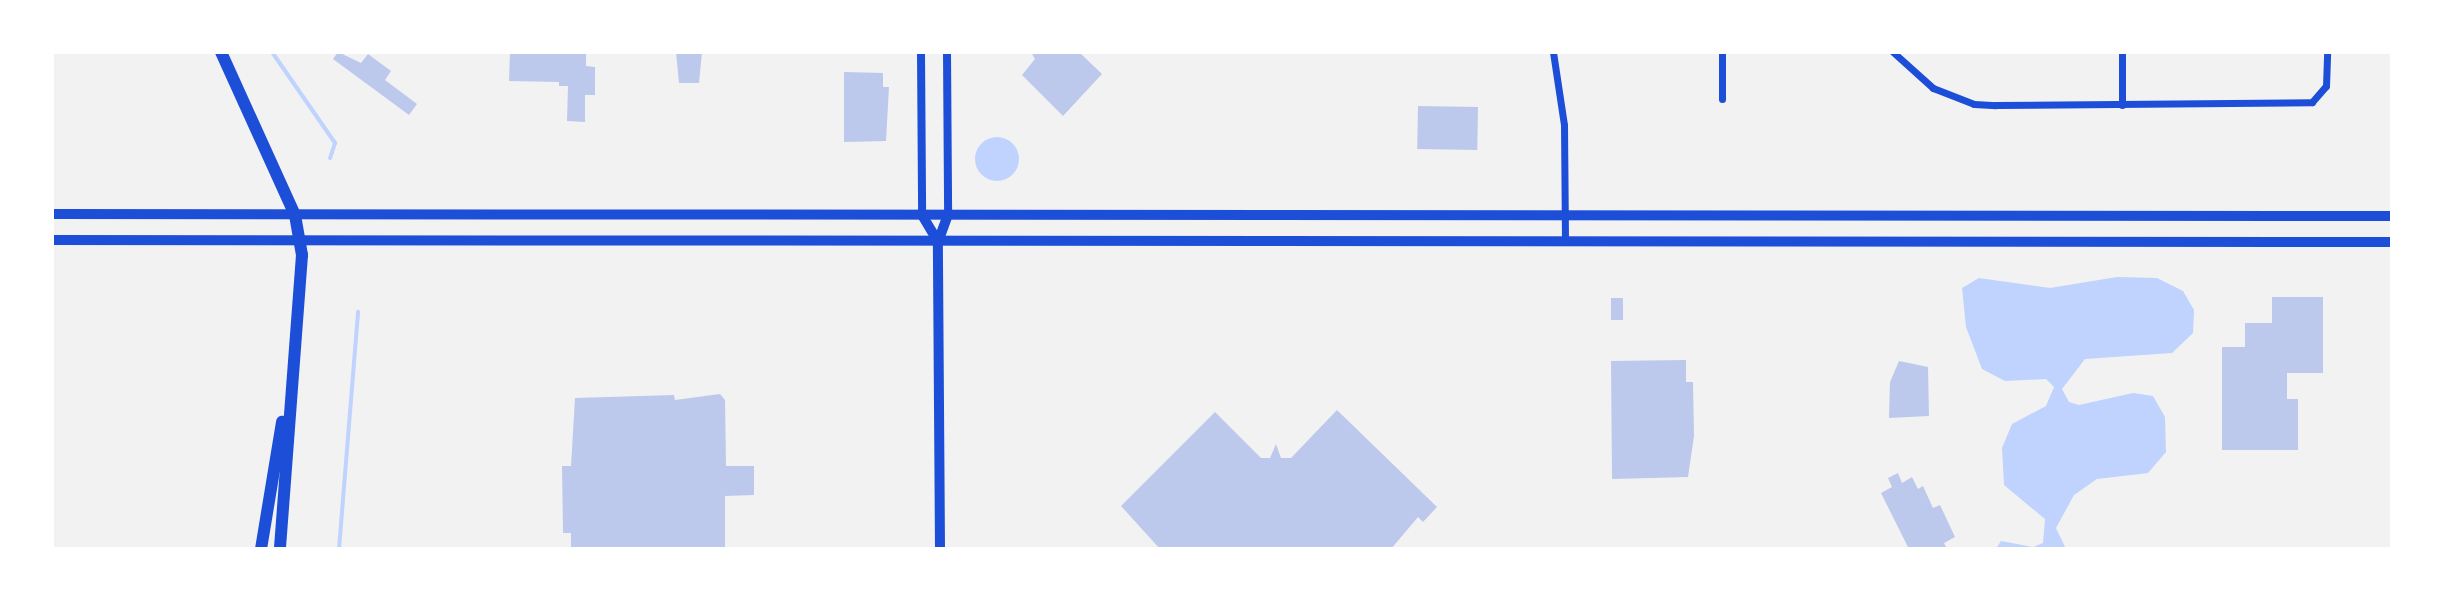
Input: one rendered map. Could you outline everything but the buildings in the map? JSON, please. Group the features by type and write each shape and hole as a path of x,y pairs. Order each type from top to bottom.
{"highway":[{"path":"221,52 295,215 300,241 280,549"},
{"path":"261,549 293,349"}],"main road":[{"path":"52,214 2392,216"},
{"path":"922,215 938,242"},
{"path":"940,549 938,242 948,215"},
{"path":"52,240 2392,242"}],"street":[{"path":"921,52 922,215"},
{"path":"947,52 948,215"},
{"path":"1553,52 1564,125 1565,241"},
{"path":"1722,52 1722,99"},
{"path":"1893,52 1933,88 1974,104 2122,105 2312,102 2326,86 2327,52"},
{"path":"2122,52 2122,105"}],"water":[{"path":"997,137 1012,144 1019,159 1012,174 997,181 982,174 975,159 982,144"},
{"path":"2117,277 2157,278 2183,291 2194,310 2193,333 2172,353 2085,359 2062,389 2069,402 2079,405 2133,393 2153,396 2165,417 2166,452 2148,473 2097,479 2074,495 2056,528 2066,549 1996,549 2001,541 2033,547 2043,543 2045,519 2004,485 2002,448 2012,424 2046,406 2054,387 2046,379 2005,381 1982,369 1966,327 1962,288 1979,278 2050,288"}],"waterway":[{"path":"272,52 335,143 330,158"},
{"path":"339,549 358,312"}]}
